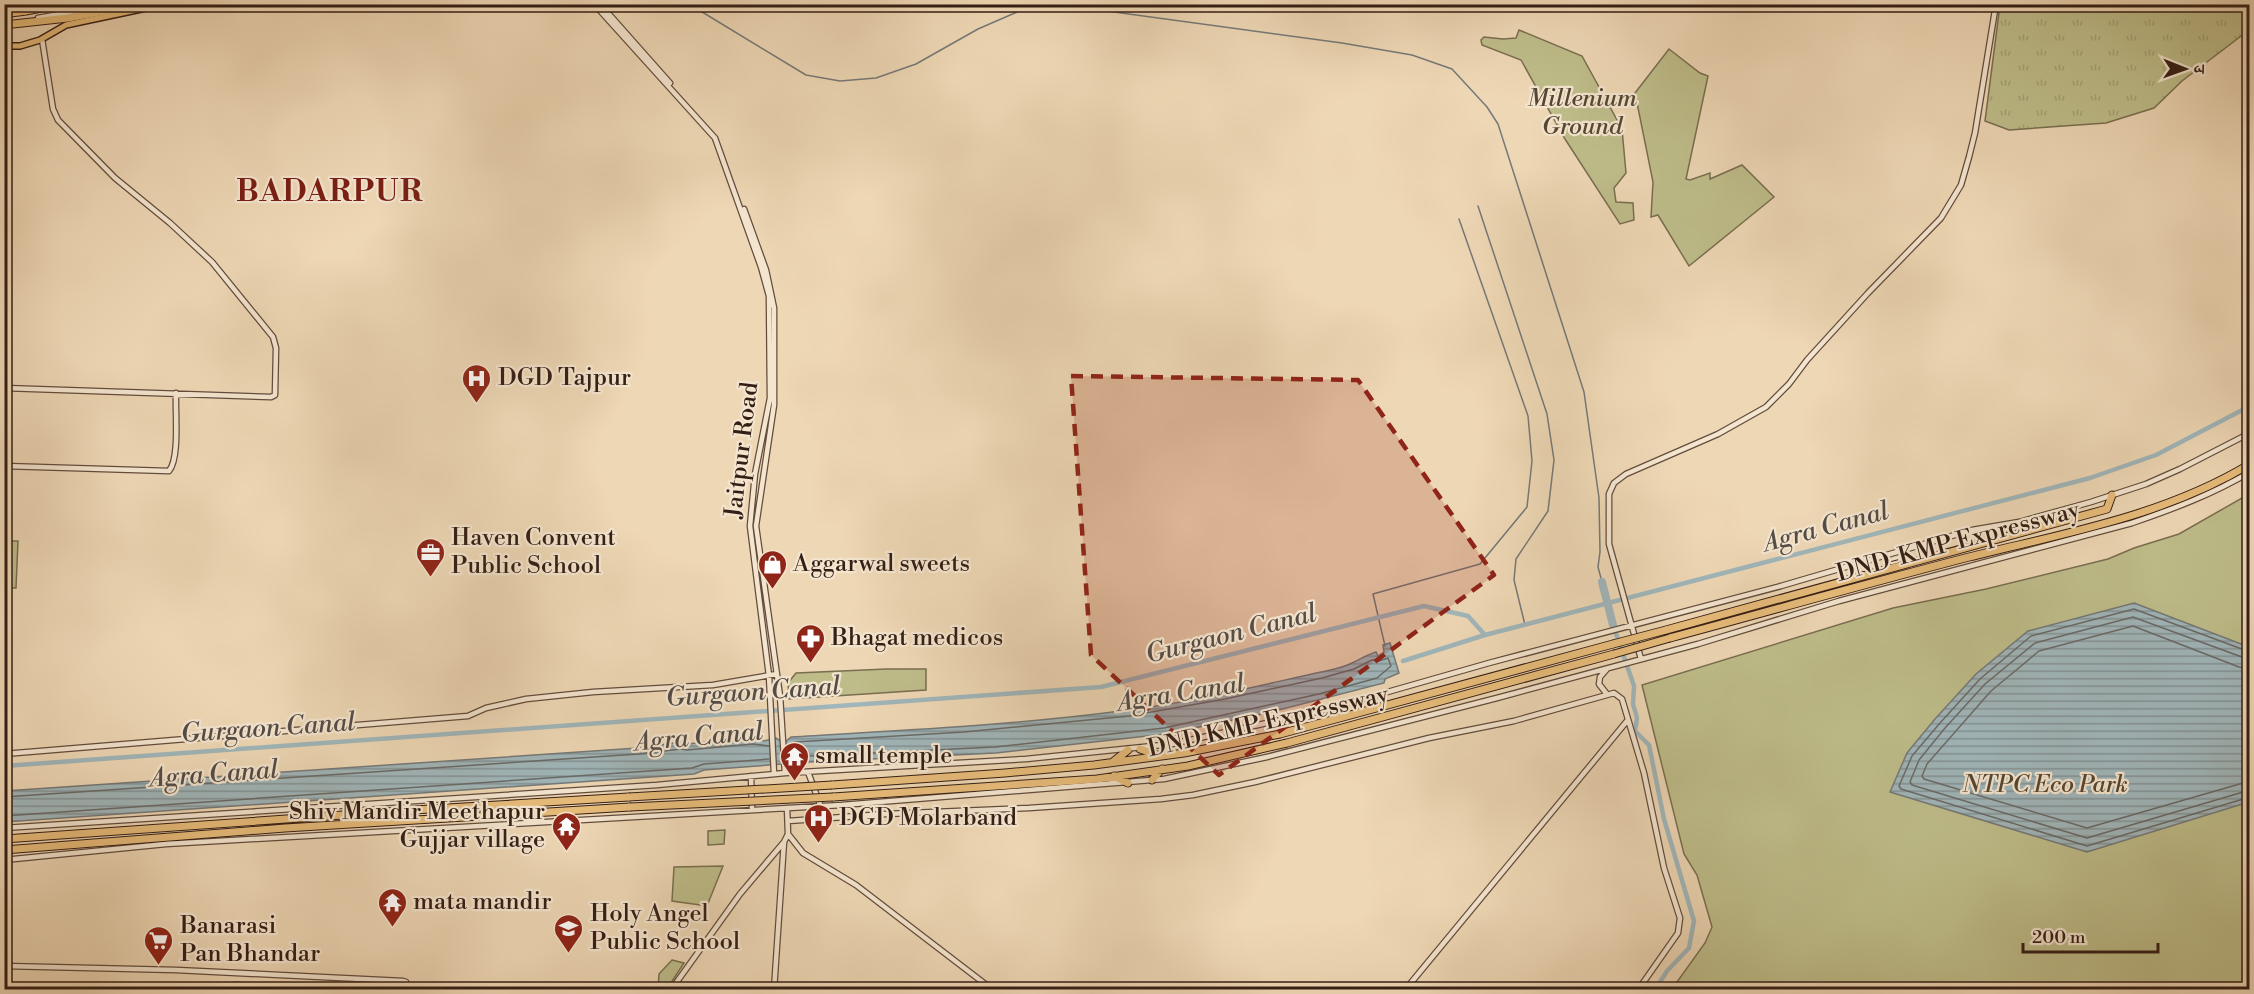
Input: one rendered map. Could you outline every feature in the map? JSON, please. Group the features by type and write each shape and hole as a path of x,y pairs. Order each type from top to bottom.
{"highway":[{"path":"4,14 61,4"},
{"path":"4,24 68,18 141,4"},
{"name":"DND-KMP Expressway","path":"1670,638 2160,507 2250,464"},
{"name":"DND-KMP Expressway","path":"1666,630 2107,509 2112,495"},
{"path":"2094,533 2099,525"},
{"name":"DND KMP Expressway","path":"4,838 1005,773 1160,756 1280,734 1666,630"},
{"name":"DND KMP Expressway","path":"4,850 415,819 755,799 833,797 1114,776 1188,766 1287,743 1670,638"},
{"path":"1140,749 1160,756"},
{"path":"1112,762 1128,750"},
{"path":"1152,780 1162,769"},
{"path":"1114,776 1128,783"},
{"path":"246,812 247,821"}],"main road":[{"path":"4,46 20,46 42,39 66,25 165,4"}],"street":[{"path":"61,4 64,10 76,11"},
{"path":"4,24 112,4"},
{"name":"Jaitpur Road","path":"594,4 716,138 761,267 770,305 770,398 755,474 750,526 769,676 774,772"},
{"name":"Jaitpur Road","path":"600,4 719,137 768,280 774,308 775,388 756,526 780,696 784,771"},
{"path":"1641,659 1627,616 1609,544 1610,489 1626,474 1737,424 1766,407 1783,391 1807,360 1868,293 1947,210 1961,185 1975,133 1996,4"},
{"path":"4,388 275,396 275,340 212,262 170,223 115,178 58,120 52,109 42,39"},
{"path":"4,466 169,471 173,465 175,451 176,393"},
{"path":"4,828 686,782 784,771 808,772 1026,759 1172,744 1280,722 1972,530 2039,517 2112,495 2180,469 2250,433"},
{"path":"4,860 166,844 821,807 1152,780 1246,762 1366,733 1641,659 1839,601 2094,533 2171,510 2230,484 2250,472"},
{"path":"1606,693 1599,684 1600,677 1607,668"},
{"path":"4,754 468,716 486,708 526,699 593,692 713,685 777,674"},
{"path":"788,821 1123,802 1193,795 1249,784 1429,738 1514,721 1559,710 1606,693 1614,693 1620,696 1644,773 1664,868 1680,918 1678,933 1638,990"},
{"path":"1405,990 1628,721"},
{"path":"808,772 821,807"},
{"path":"751,776 752,810"},
{"path":"671,990 740,894 784,842 788,834 787,808"},
{"path":"788,834 803,853 856,885 993,990"},
{"path":"774,990 784,842"},
{"path":"4,966 189,971 403,981 406,982 406,990"}],"highlighted area":[{"path":"1071,376 1358,380 1494,575 1219,775 1091,655"}],"green space":[{"path":"2000,5 2249,5 2249,30 2182,81 2154,108 2106,123 2009,130 1985,121"},
{"name":"Millenium Ground","path":"1519,30 1582,56 1622,129 1626,173 1614,188 1616,202 1633,203 1634,220 1620,224 1565,139 1521,60 1482,45 1481,40 1484,37 1516,38"},
{"path":"1669,49 1700,73 1708,76 1686,179 1690,180 1710,173 1710,179 1742,165 1774,197 1689,266 1658,215 1651,217 1653,182 1635,93"},
{"name":"NTPC Eco Park","path":"2249,494 2249,989 1672,989 1705,943 1712,927 1697,875 1684,854 1642,685 1893,608 1986,589 2108,559 2179,534"},
{"path":"4,541 18,541 16,588 5,588"},
{"path":"926,669 926,690 789,699 788,683 796,673"},
{"path":"725,830 724,844 708,845 708,831"},
{"path":"723,866 707,906 672,901 674,867"},
{"path":"672,960 684,963 667,989 658,989 659,974"}],"water":[{"path":"2134,603 2249,647 2249,802 2087,852 1890,792 1907,753 1935,719 1976,674 2028,631"},
{"path":"1390,643 1399,673 1385,679 1384,683 1267,713 1165,734 996,753 809,762 704,770 694,774 5,822 5,791 638,748 681,742 686,744 754,738 764,741 776,738 784,743 791,737 1002,723 1152,707 1336,669 1376,652 1378,656 1384,652 1383,645"},
{"path":"237,982 265,986 266,989 218,989 219,985"}],"waterway":[{"path":"689,4 806,75 840,81 876,78 916,64 978,29 1024,9 1070,6 1342,43 1412,55 1452,69 1487,107 1498,124 1584,392 1599,498 1598,567 1602,582"},
{"path":"1478,206 1547,414 1554,460 1548,511 1516,559 1514,580 1525,625"},
{"path":"1385,646 1373,594 1480,564 1527,507 1532,461 1528,416 1459,219"},
{"name":"Agra Canal","path":"1403,661 1485,635 2090,478 2156,455 2250,406"},
{"name":"Agra Canal","path":"1602,582 1613,625"},
{"name":"Gurgaon Canal","path":"4,766 1101,687 1424,606 1468,616 1485,635"},
{"path":"1613,625 1634,686 1633,704 1637,718 1635,731 1649,745 1664,819 1694,921 1689,948 1667,971 1655,990"}],"place":[{"name":"DGD Tajpur","path":"477,404"},
{"name":"Haven Convent Public School","path":"430,578"},
{"name":"Aggarwal sweets","path":"772,590"},
{"name":"Bhagat medicos","path":"810,664"},
{"name":"small temple","path":"794,782"},
{"name":"DGD Molarband","path":"818,844"},
{"name":"Shiv Mandir Meethapur Gujjar village","path":"566,852"},
{"name":"mata mandir","path":"392,928"},
{"name":"Holy Angel Public School","path":"569,954"},
{"name":"Banarasi Pan Bhandar","path":"159,966"}],"district":[{"name":"BADARPUR","path":"330,192"}]}
